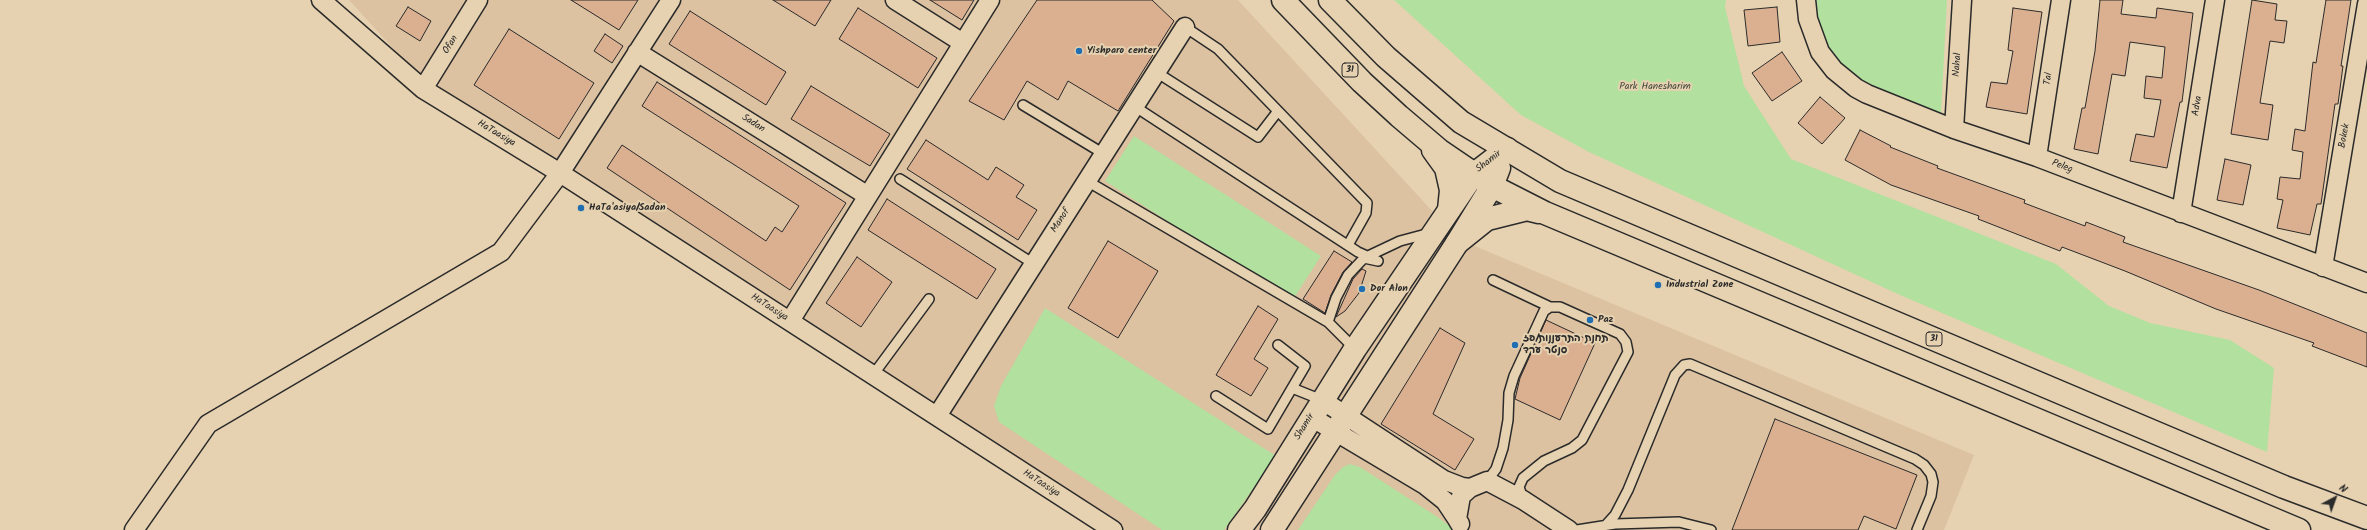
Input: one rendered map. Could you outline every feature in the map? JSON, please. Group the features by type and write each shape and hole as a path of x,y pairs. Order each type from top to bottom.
{"main road":[{"name":"31","path":"1283,0 1362,82 1422,134 1473,175 1492,186 1564,221 2299,530"},
{"name":"31","path":"1330,0 1386,57 1461,122 1560,181 2284,487 2367,518"},
{"path":"1353,0 1386,57"},
{"path":"1422,134 1446,168 1451,190 1449,210"},
{"name":"Shamir","path":"1239,530 1255,509 1317,408 1433,232 1473,175 1506,149"},
{"name":"Shamir","path":"1272,530 1457,243 1492,186 1506,149"},
{"path":"1457,243 1487,219 1510,212 1528,209 1564,221"}],"street":[{"name":"HaTaasiya","path":"321,0 423,89 560,173 1113,530"},
{"name":"Ofan","path":"423,89 478,0"},
{"path":"134,530 208,424 502,252 560,173 671,0"},
{"path":"895,0 963,43"},
{"path":"790,321 990,0"},
{"name":"Peleg","path":"1806,0 1808,19 1820,52 1834,70 1856,88 1872,96 1954,129 2037,157 2367,283"},
{"name":"Nahal","path":"1954,129 1962,0"},
{"name":"Tal","path":"2037,157 2061,0"},
{"name":"Adva","path":"2181,213 2215,0"},
{"name":"Bokek","path":"2323,267 2367,4"},
{"name":"Manof","path":"937,416 1185,26"},
{"name":"Sadan","path":"637,52 868,196"},
{"path":"1317,408 1446,501 1460,525"},
{"path":"1341,424 1444,480 1462,487 1470,488"},
{"path":"1460,525 1461,496 1470,488 1487,481 1523,500 1569,530"}],"lane":[{"path":"1185,26 1218,49 1367,203 1366,213 1348,245"},
{"path":"1156,72 1258,137 1278,111"},
{"path":"1024,105 1104,154"},
{"path":"1134,106 1348,245 1378,261 1364,258"},
{"path":"900,179 1034,264"},
{"path":"1087,181 1328,322 1355,349"},
{"path":"1328,322 1336,298 1348,275 1364,258 1400,240 1433,232"},
{"path":"1493,280 1550,307 1560,307 1620,334 1626,342 1628,352 1582,440 1572,448 1544,460 1523,478 1519,487 1523,500"},
{"path":"873,375 929,299"},
{"path":"1487,481 1496,469 1503,448 1508,420 1509,393 1514,376 1544,311 1550,307"},
{"path":"1216,396 1268,429 1305,366 1278,345"},
{"path":"1605,526 1615,515 1628,490 1675,375 1684,365 1690,364 1915,459 1924,465 1931,474 1933,482 1931,496 1917,530"},
{"path":"1292,388 1317,408"},
{"path":"1577,530 1594,529 1605,526 1679,522 1711,530"}],"shaded area":[{"path":"349,0 1238,0 1458,239 1974,455 1944,530 1099,530 432,91"}],"green space":[{"name":"Park Hanesharim","path":"1394,0 1726,0 1725,7 1744,86 1791,159 2056,264 2109,306 2150,323 2230,340 2274,368 2267,452 1900,295 1589,152 1521,115"},
{"path":"1815,0 1947,0 1941,113 1880,90 1861,81 1841,64 1828,48 1817,17"},
{"path":"1134,136 1321,256 1292,301 1105,181"},
{"path":"1045,308 1276,456 1224,530 1162,530 999,422 994,406 1001,386"},
{"path":"1350,464 1360,467 1455,530 1298,530 1335,475 1343,467"}],"building":[{"path":"571,0 638,0 619,30"},
{"path":"773,0 831,0 815,26"},
{"path":"930,0 974,0 962,20"},
{"name":"Yishparo center","path":"1037,0 1152,0 1174,21 1118,111 1068,81 1058,100 1027,81 1004,120 969,101"},
{"path":"2100,0 2123,0 2121,14 2156,18 2157,8 2193,13 2182,102 2180,102 2167,168 2130,161 2136,134 2154,137 2161,100 2144,98 2146,76 2162,78 2165,47 2130,42 2125,76 2112,74 2098,154 2074,149 2082,108 2085,108 2095,51"},
{"path":"2252,0 2277,4 2275,20 2287,21 2284,43 2270,41 2260,103 2273,105 2268,140 2231,134"},
{"path":"2326,0 2351,0 2341,66 2343,66 2338,104 2335,104 2321,204 2317,204 2310,235 2277,228 2283,200 2277,199 2280,177 2300,179 2303,152 2292,150 2295,129 2305,131 2313,62 2316,63"},
{"path":"408,7 431,21 420,41 396,26"},
{"path":"1777,7 1780,42 1748,46 1744,10"},
{"path":"858,8 937,58 918,88 839,39"},
{"path":"2013,8 2042,12 2027,114 1986,107 1991,82 2007,84 2013,51 2008,50"},
{"path":"690,11 786,72 766,105 669,44"},
{"path":"509,29 594,83 559,139 474,85"},
{"path":"605,34 623,46 612,63 594,51"},
{"path":"1782,52 1802,81 1772,101 1752,73"},
{"path":"657,82 846,203 790,290 607,168 622,145 766,241 775,227 782,232 799,206 642,106"},
{"path":"811,86 890,134 870,166 791,119"},
{"path":"1820,97 1845,118 1822,144 1798,123"},
{"path":"1860,130 1891,146 1890,147 1938,166 1937,168 2025,200 2024,203 2085,226 2086,222 2125,237 2123,242 2259,290 2367,333 2367,367 2312,346 2314,343 2216,309 2125,271 2062,247 2060,251 1978,219 1979,216 1891,185 1845,160"},
{"path":"926,140 988,180 996,167 1024,185 1016,197 1037,210 1018,240 907,169"},
{"path":"2225,159 2251,165 2243,205 2217,200"},
{"path":"887,199 996,269 977,299 868,230"},
{"path":"1108,241 1158,271 1118,338 1068,308"},
{"path":"1334,251 1352,262 1343,272 1331,295 1325,313 1303,299"},
{"path":"857,257 892,282 861,327 826,303"},
{"path":"1362,269 1366,271 1359,293 1345,311 1336,317 1353,279"},
{"path":"1258,306 1278,319 1254,359 1268,368 1251,396 1216,375"},
{"path":"1546,320 1595,343 1560,420 1515,399 1520,378"},
{"path":"1440,328 1465,343 1433,414 1474,439 1455,470 1381,424"},
{"path":"1775,419 1917,475 1896,529 1864,516 1858,530 1732,530"}],"place":[{"name":"Yishparo center","path":"1079,51"},
{"name":"HaTa'asiya/Sadan","path":"581,208"},
{"name":"Industrial Zone","path":"1658,285"},
{"name":"Dor Alon","path":"1362,289"},
{"name":"Paz","path":"1590,320"},
{"name":"תחנת התרעננות/פז סנטר ערד","path":"1515,345"}]}
